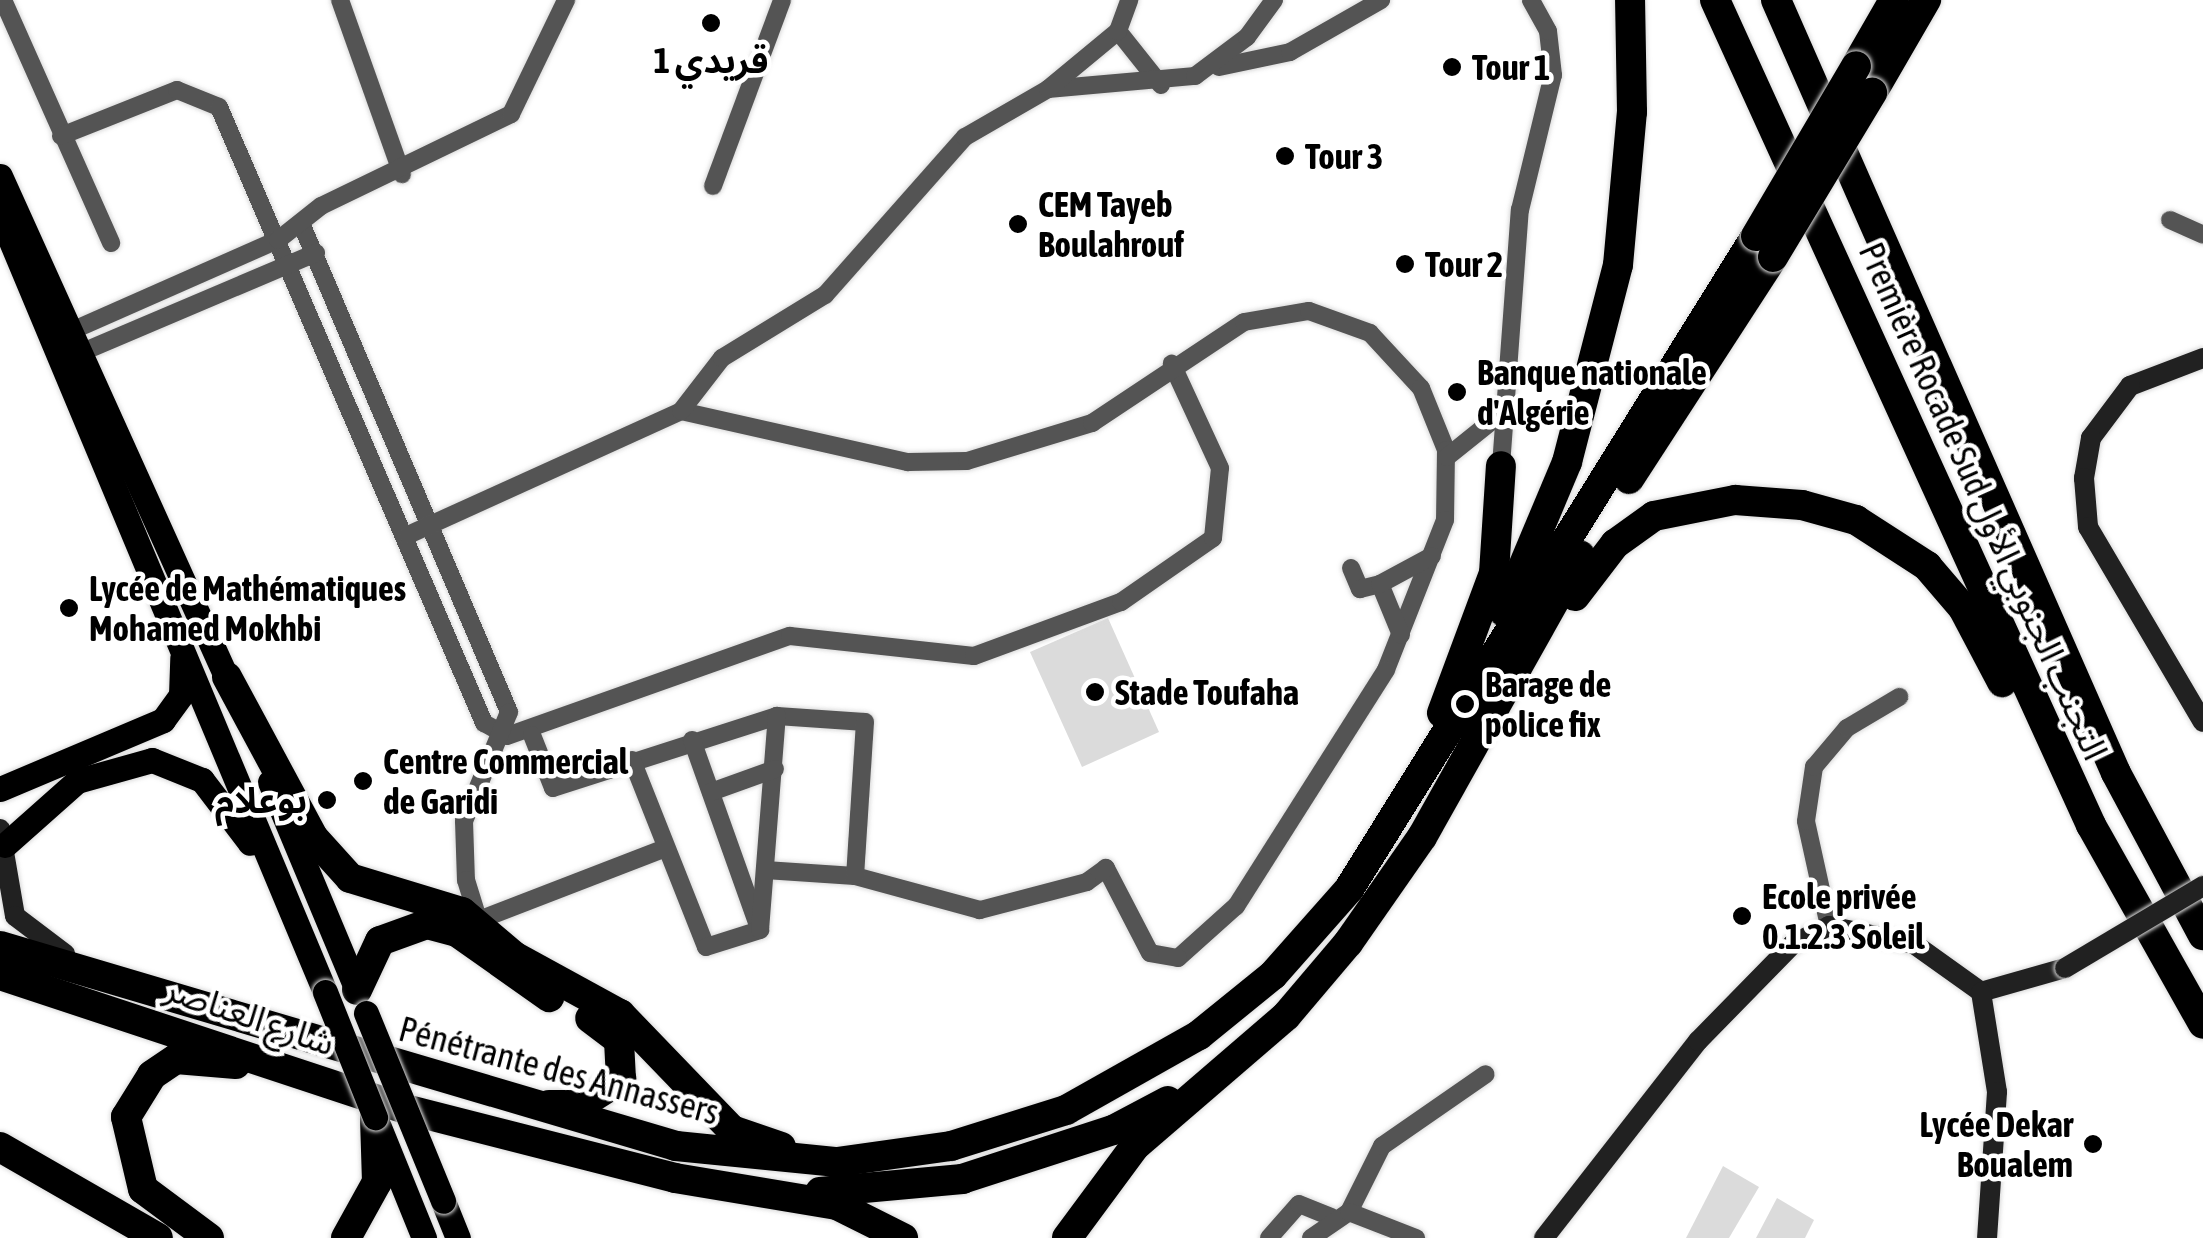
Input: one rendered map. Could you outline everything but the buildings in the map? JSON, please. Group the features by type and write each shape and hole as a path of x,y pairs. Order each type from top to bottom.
{"highway":[{"path":"1464,704 1591,386 1628,186 1630,0"},
{"name":"Première Rocade Sud التجنب الجنوبي الأول","path":"1716,0 2090,825 2203,1024"},
{"name":"Première Rocade Sud التجنب الجنوبي الأول","path":"1776,0 2116,773 2203,935"},
{"path":"1067,1238 1135,1146 1225,1064 1286,1016 1348,943 1422,836 1764,246 1894,0"},
{"path":"1464,704 1764,246 1872,93 1926,0"},
{"path":"1404,806 1494,573 1501,466"},
{"path":"1501,694 1633,527 1704,503 1802,504 1856,520 1946,587 2050,776 2090,825"},
{"path":"226,677 328,858 369,887 446,904 620,1014 732,1130 837,1162"},
{"name":"Pénétrante des Annassers","path":"0,946 520,1105 676,1146 837,1162 1006,1133 1157,1065 1272,975 1404,806 1464,704"},
{"path":"361,1001 380,941 427,924 456,932 511,978 619,1040 626,1060 606,1094 580,1105 520,1105"},
{"name":"شارع العناصر","path":"0,975 409,1110 596,1161 768,1193"},
{"path":"209,1238 144,1188 128,1152 131,1100 152,1074 204,1057 409,1110"},
{"path":"768,1193 962,1179 1113,1130 1225,1064"},
{"path":"346,1238 378,1182 375,1118"},
{"path":"0,1147 158,1238"},
{"path":"768,1193 837,1205 903,1238"}],"main road":[{"path":"0,176 182,644 424,1238"},
{"path":"0,215 226,677 458,1238"},
{"path":"0,790 162,720 181,695 182,644"},
{"path":"2,837 77,781 152,760 182,768 220,796 282,891"}],"street":[{"path":"3,0 60,136 111,243"},
{"path":"340,0 402,174"},
{"path":"65,346 304,228 321,206 402,174 523,103 566,0"},
{"path":"713,186 782,0"},
{"path":"408,535 681,411 722,358 825,296 964,137 1048,89 1118,32 1130,0"},
{"path":"1195,76 1247,36 1274,0"},
{"path":"1048,89 1161,85 1290,52 1381,0"},
{"path":"1501,466 1520,210 1552,75 1548,32 1531,0"},
{"path":"1118,32 1161,85"},
{"path":"60,136 150,97 199,93 219,107 408,535 484,723 499,734 532,734 790,636 974,656 1121,602 1213,538 1220,468 1172,364"},
{"path":"2170,220 2203,236"},
{"path":"304,228 509,712 464,821 482,926 666,848"},
{"path":"65,346 316,253"},
{"path":"681,411 938,464 1092,423 1172,364 1280,310 1343,320 1370,333 1421,388 1447,457 1451,484 1432,556 1401,635 1347,738 1236,906 1178,958 1150,953 1106,868 1087,882 980,910 855,876 765,870"},
{"path":"2203,358 2130,386 2092,438 2084,478 2088,527 2203,722"},
{"path":"1447,457 1502,412"},
{"path":"1351,568 1360,588 1380,584 1432,556"},
{"path":"1380,584 1401,635"},
{"path":"1829,926 1806,821 1814,767 1847,728 1898,696"},
{"path":"532,734 553,788 692,740 777,716 866,722 855,876"},
{"path":"760,930 777,716"},
{"path":"692,740 760,930"},
{"path":"632,760 706,947 760,930"},
{"path":"710,792 774,769"},
{"path":"2,837 8,897 44,944 279,1030"},
{"path":"1981,992 2065,968 2203,886"},
{"path":"1544,1238 1698,1042 1793,944 1829,926 1914,944 1981,992 1997,1092 1987,1238"},
{"path":"1311,1238 1340,1215 1382,1146 1486,1074"},
{"path":"1269,1238 1299,1204 1416,1238"}],"shaded area":[{"name":"Stade Toufaha","path":"1108,618 1159,732 1082,767 1030,652"},
{"path":"1723,1166 1759,1187 1729,1238 1686,1238"},
{"path":"1777,1198 1814,1220 1805,1238 1756,1238"}],"place":[{"name":"قريدي 1","path":"711,23"},
{"name":"Tour 1","path":"1452,67"},
{"name":"Tour 3","path":"1285,156"},
{"name":"CEM Tayeb Boulahrouf","path":"1018,224"},
{"name":"Tour 2","path":"1405,264"},
{"name":"Banque nationale d'Algérie","path":"1457,392"},
{"name":"Lycée de Mathématiques Mohamed Mokhbi","path":"69,608"},
{"name":"Stade Toufaha","path":"1095,692"},
{"name":"Barage de police fix","path":"1465,704"},
{"name":"Centre Commercial de Garidi","path":"363,781"},
{"name":"بوعلام","path":"327,800"},
{"name":"Ecole privée 0.1.2.3 Soleil","path":"1742,916"},
{"name":"Lycée Dekar Boualem","path":"2093,1144"}]}
